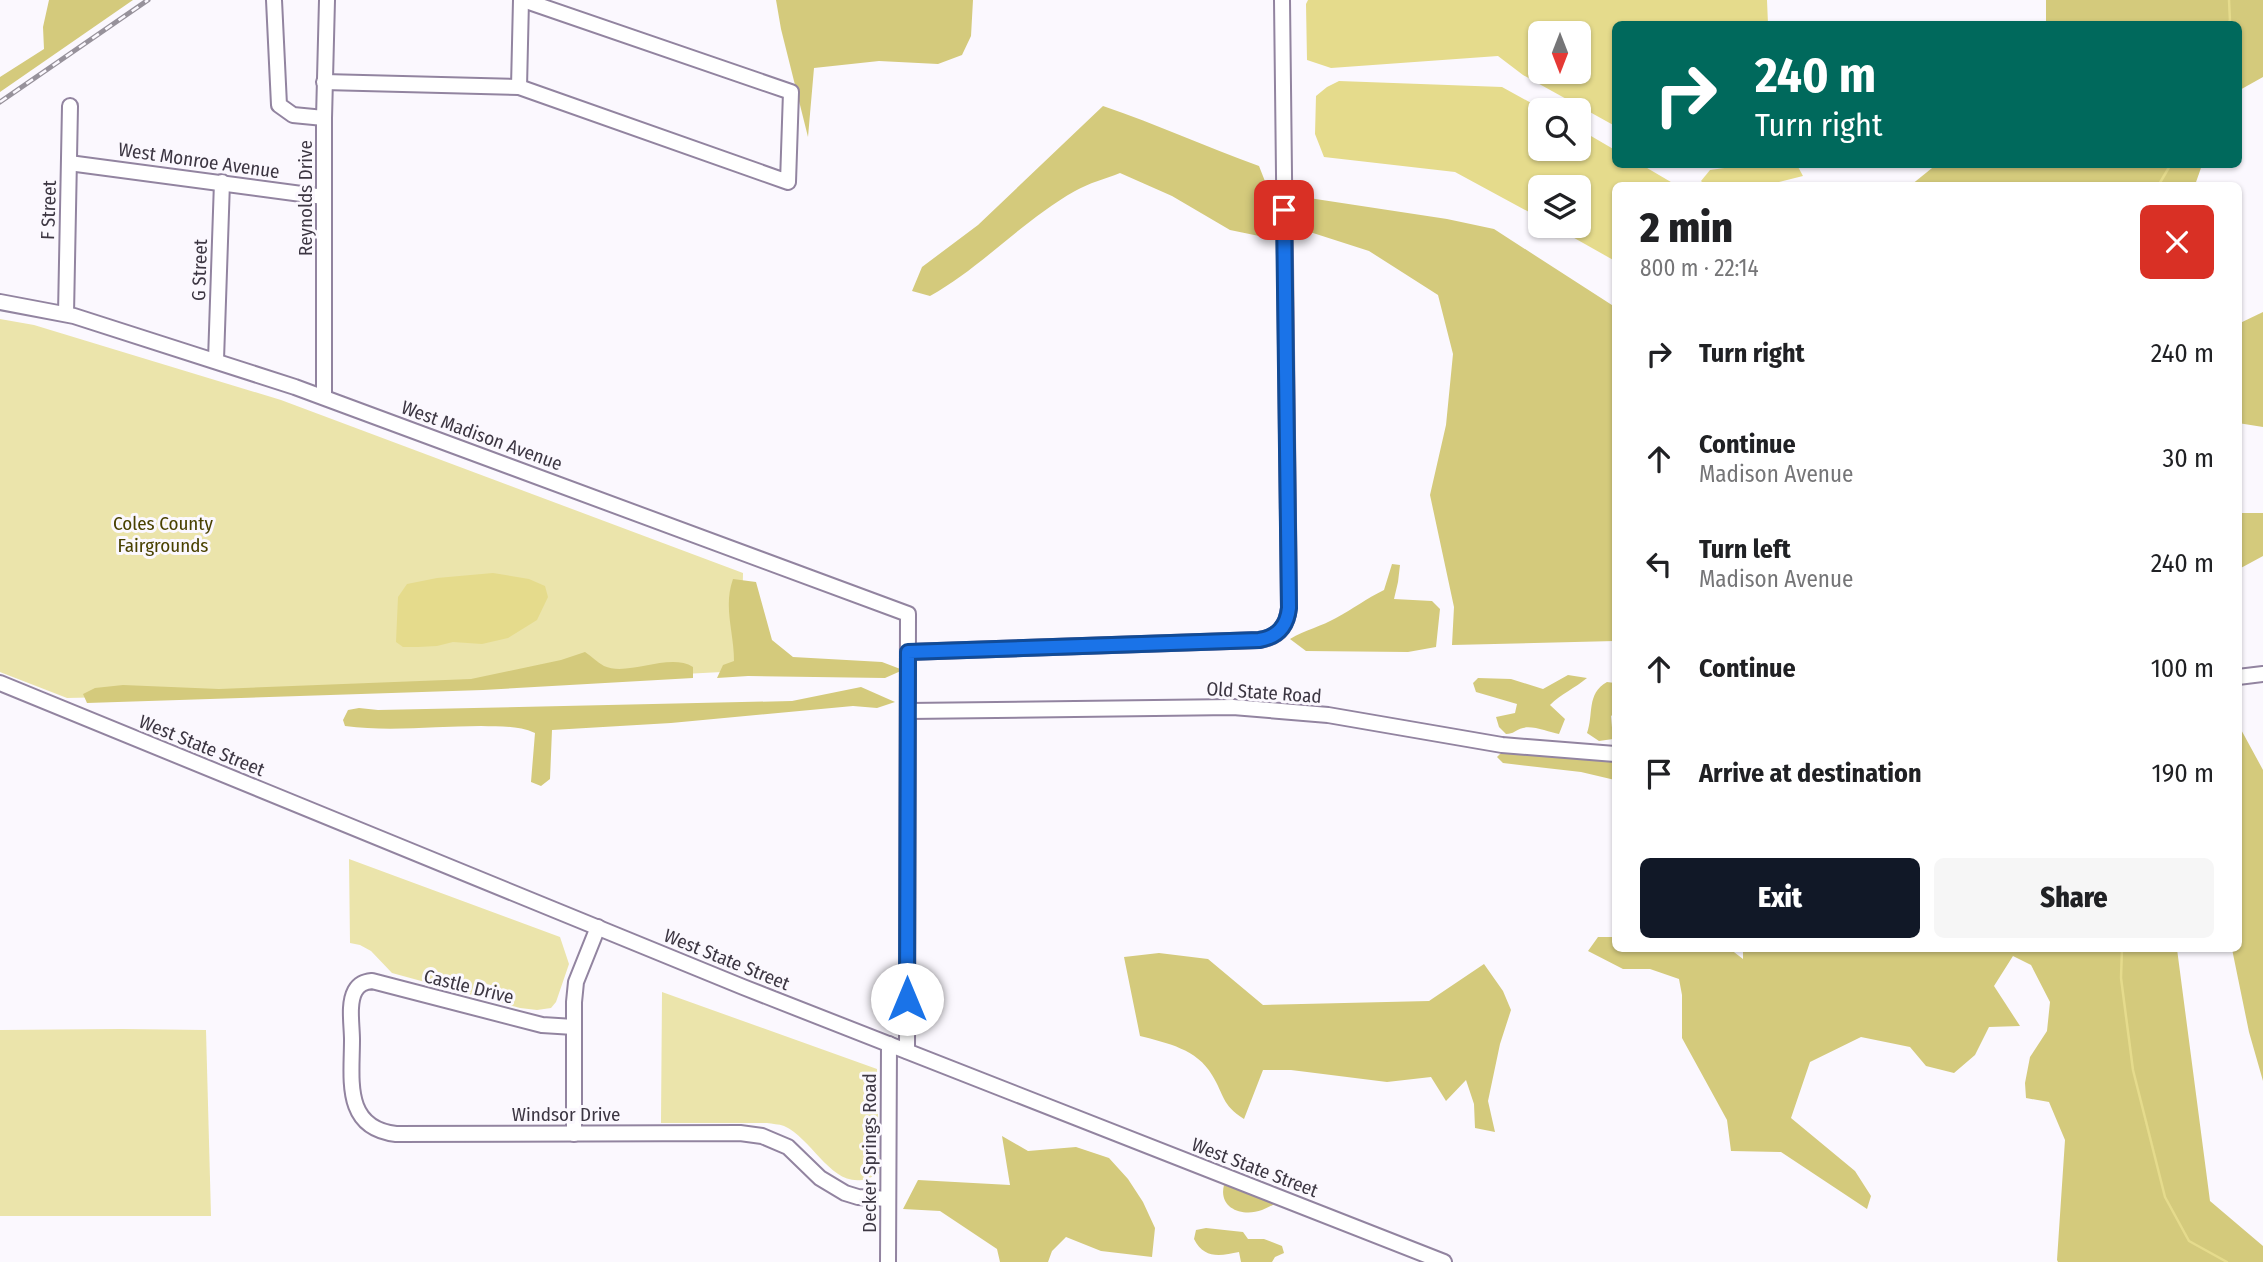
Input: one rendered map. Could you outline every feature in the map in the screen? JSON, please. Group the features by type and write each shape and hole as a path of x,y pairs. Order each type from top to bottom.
{"street":[{"path":"274,0 279,105 293,115 324,118"},
{"name":"Reynolds Drive","path":"324,397 324,82 327,0"},
{"path":"324,82 519,87 788,182 791,92 522,0 519,87"},
{"path":"907,1051 908,652 1259,640 1273,636 1284,626 1289,608 1282,0"},
{"name":"F Street","path":"66,314 70,106"},
{"name":"West Monroe Avenue","path":"69,163 324,197"},
{"name":"G Street","path":"216,360 222,182"},
{"name":"West Madison Avenue","path":"0,302 66,314 216,360 324,397 908,614 908,652"},
{"path":"2242,677 2263,674"},
{"name":"West State Street","path":"0,683 889,1044 1444,1262"},
{"name":"Old State Road","path":"908,710 1175,706 1245,708 1339,717 1502,745 1612,754"},
{"path":"575,1134 576,982 598,927"},
{"name":"Castle Drive","path":"356,989 363,982 372,981 542,1025 574,1027"},
{"name":"Windsor Drive","path":"356,989 351,1006 352,1091 356,1108 368,1124 376,1129 396,1134 740,1133 762,1136 788,1147 832,1187 858,1197 888,1199"},
{"name":"Decker Springs Road","path":"888,1262 889,1044"}],"green space":[{"name":"Coles County Fairgrounds","path":"0,319 34,325 281,400 743,573 741,671 338,692 67,698 0,672"},
{"path":"349,859 560,937 569,964 556,1002 551,1008 520,1008 392,973 371,951 350,943"},
{"path":"662,992 877,1069 879,1173 864,1180 851,1180 828,1166 796,1133 780,1125 661,1123"},
{"path":"0,1030 206,1030 211,1216 0,1216"}],"shaded area":[{"path":"49,0 133,0 0,92 0,77 44,49 43,27"},
{"path":"776,0 973,0 971,36 962,55 938,64 879,61 814,68 808,137"},
{"path":"1308,0 1767,0 1768,21 1612,21 1612,124 1591,113 1591,98 1564,98 1539,84 1591,84 1591,21 1528,21 1528,78 1498,56 1331,68 1307,60"},
{"path":"2046,0 2263,0 2263,77 2242,89 2242,21 2046,21"},
{"path":"1339,81 1502,87 1528,101 1528,161 1591,161 1591,136 1612,148 1612,168 1647,168 1671,182 1612,182 1612,259 1574,238 1591,238 1591,175 1528,175 1528,212 1455,172 1324,157 1315,134 1316,96"},
{"path":"1103,106 1259,166 1270,194 1264,237 1230,230 1172,196 1120,173 1080,188 1056,203 967,272 930,296 912,291 922,267 978,225"},
{"path":"1799,168 1803,176 1779,182 1702,182 1710,170"},
{"path":"1932,168 2201,168 2196,182 1915,182"},
{"path":"1309,198 1494,229 1612,305 1612,641 1452,645 1454,607 1430,495 1446,425 1453,354 1438,295 1369,251 1313,233 1292,234 1296,200"},
{"path":"2263,312 2263,427 2242,424 2242,322"},
{"path":"2242,513 2263,513 2263,556 2242,567"},
{"path":"1392,564 1400,565 1394,599 1432,601 1440,609 1436,647 1408,652 1306,651 1290,639 1331,621 1384,590"},
{"path":"493,573 529,579 545,586 548,597 537,620 508,638 482,644 453,642 437,646 403,647 396,642 398,597 407,584 437,578"},
{"path":"733,579 756,582 772,640 793,657 882,662 903,670 885,678 717,678 723,665 734,661 729,610"},
{"path":"585,652 604,666 614,669 683,663 693,667 693,678 483,690 87,703 83,694 95,688 123,685 219,689 471,679 561,660"},
{"path":"1568,675 1587,678 1550,705 1565,719 1559,734 1527,727 1506,734 1499,727 1496,717 1515,713 1517,704 1476,692 1473,683 1478,678 1511,679 1543,689"},
{"path":"1607,682 1612,683 1612,739 1599,741 1587,733 1593,698"},
{"path":"861,687 895,702 877,708 853,706 671,723 552,730 550,779 541,786 531,782 535,733 528,730 481,726 362,728 345,726 343,720 348,710 359,708 378,710 792,701"},
{"path":"2242,731 2263,770 2263,1081 2249,1032 2233,952 2242,952"},
{"path":"1501,753 1612,760 1612,779 1581,772 1503,763 1497,757"},
{"path":"1598,937 1612,937 1612,952 1734,952 1743,959 1743,952 2177,952 2210,1201 2263,1246 2263,1262 2058,1262 2065,1140 2049,1102 2026,1098 2025,1083 2030,1057 2047,1031 2050,1002 2031,965 2013,956 1994,986 2020,1026 1989,1027 1975,1055 1954,1073 1926,1066 1910,1047 1861,1037 1810,1062 1791,1118 1855,1171 1871,1196 1867,1209 1781,1152 1731,1151 1727,1120 1682,1038 1682,995 1679,979 1650,969 1623,969 1588,951"},
{"path":"1159,953 1208,959 1263,1005 1429,1001 1484,964 1503,991 1511,1010 1500,1044 1488,1101 1495,1132 1475,1128 1474,1104 1466,1080 1446,1101 1431,1077 1387,1082 1291,1070 1263,1070 1244,1119 1227,1104 1212,1075 1198,1059 1180,1048 1140,1036 1124,957"},
{"path":"1002,1136 1028,1151 1076,1147 1109,1158 1128,1179 1155,1228 1152,1257 1101,1251 1066,1237 1052,1251 1048,1262 1000,1262 997,1249 940,1211 903,1209 918,1180 1010,1185"},
{"path":"1224,1185 1278,1202 1255,1212 1240,1211 1228,1205 1223,1193"},
{"path":"1206,1228 1243,1232 1248,1239 1264,1239 1282,1246 1284,1253 1275,1257 1272,1262 1241,1262 1239,1252 1219,1255 1208,1253 1194,1239 1196,1230"}],"waterway":[{"path":"2229,0 2230,21"},
{"path":"2160,182 2169,168"},
{"path":"2122,952 2121,978 2133,1070 2165,1197 2189,1241 2227,1262"}],"railway":[{"path":"0,102 148,0"}],"route":[{"path":"907,999 908,652 1259,640 1273,636 1284,626 1289,608 1284,210"}]}
